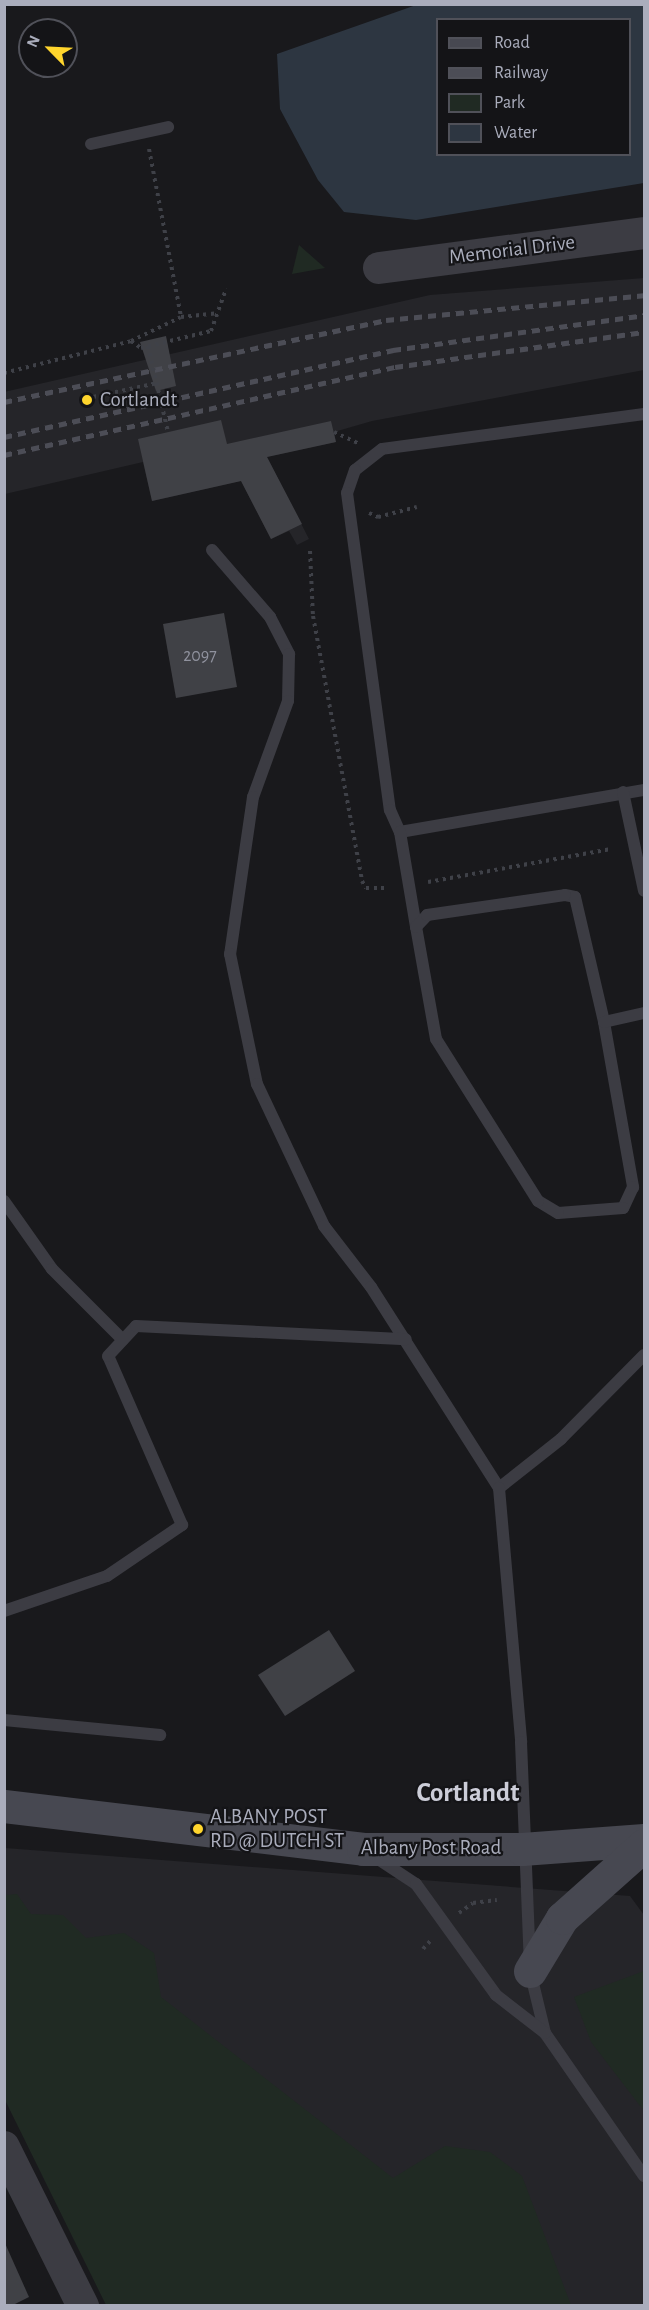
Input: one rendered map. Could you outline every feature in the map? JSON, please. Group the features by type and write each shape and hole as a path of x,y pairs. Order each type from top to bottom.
{"main road":[{"name":"Albany Post Road","path":"4,1806 363,1849 522,1849 645,1842"},
{"path":"530,1971 562,1918 645,1842"}],"street":[{"name":"Memorial Drive","path":"379,268 645,233"},
{"path":"4,2147 82,2306"}],"lane":[{"path":"91,144 168,127"},
{"path":"416,927 427,915 576,897 604,1022 633,1187 623,1208 558,1213 537,1201 436,1039 416,927 400,832 390,810 348,493 355,470 382,449 645,414"},
{"path":"212,550 270,617 289,654 288,701 253,797 230,954 257,1084 324,1226 406,1340 499,1488 521,1742 522,1849 530,1971 545,2033"},
{"path":"400,832 645,790"},
{"path":"623,792 645,891"},
{"path":"604,1022 645,1013"},
{"path":"4,1201 52,1269 123,1340"},
{"path":"4,1611 106,1576 182,1525 108,1356 135,1326 406,1340"},
{"path":"499,1488 561,1439 644,1356"},
{"path":"4,1720 160,1735"},
{"path":"363,1849 416,1884 496,1995 545,2033 645,2176"}],"path":[{"path":"149,146 181,317"},
{"path":"132,341 141,348 211,331 226,290"},
{"path":"4,373 132,341 181,317 217,313"},
{"path":"148,346 168,432"},
{"path":"93,397 157,383"},
{"path":"334,432 359,444"},
{"path":"378,517 417,507"},
{"path":"310,551 313,616 362,881 366,888 390,888"},
{"path":"424,882 611,849"},
{"path":"457,1914 473,1903 497,1900"}],"shaded area":[{"path":"644,278 644,370 372,421 334,432 336,442 267,457 309,539 297,545 289,531 271,539 241,481 152,501 143,462 5,494 4,392 430,295"},
{"path":"5,1848 630,1896 644,1915 644,2305 115,2305 5,2096"}],"green space":[{"path":"299,245 325,268 292,274"},
{"path":"17,1894 31,1914 63,1915 86,1938 124,1933 154,1953 161,1997 393,2178 445,2146 490,2152 522,2176 571,2305 106,2305 5,2100 5,1895"},
{"path":"644,1971 644,2111 591,2042 574,1997"}],"water":[{"path":"419,4 644,5 644,183 416,220 344,212 318,180 280,109 277,54"}],"building":[{"path":"166,336 176,386 156,391 140,342"},
{"name":"Cortlandt","path":"221,420 227,444 331,421 336,442 267,457 302,524 271,539 241,481 152,501 138,439"},
{"path":"224,613 237,687 176,698 163,624"},
{"path":"329,1630 355,1671 285,1716 258,1675"},
{"path":"4,2241 29,2297 11,2306 4,2306"}],"railway":[{"path":"4,402 386,320 644,295"},
{"path":"4,437 393,350 644,315"},
{"path":"4,455 395,367 644,332"}],"place":[{"name":"Cortlandt","path":"87,400"},
{"name":"ALBANY POST RD @ DUTCH ST","path":"198,1829"}],"district":[{"name":"Cortlandt","path":"468,1793"}]}
